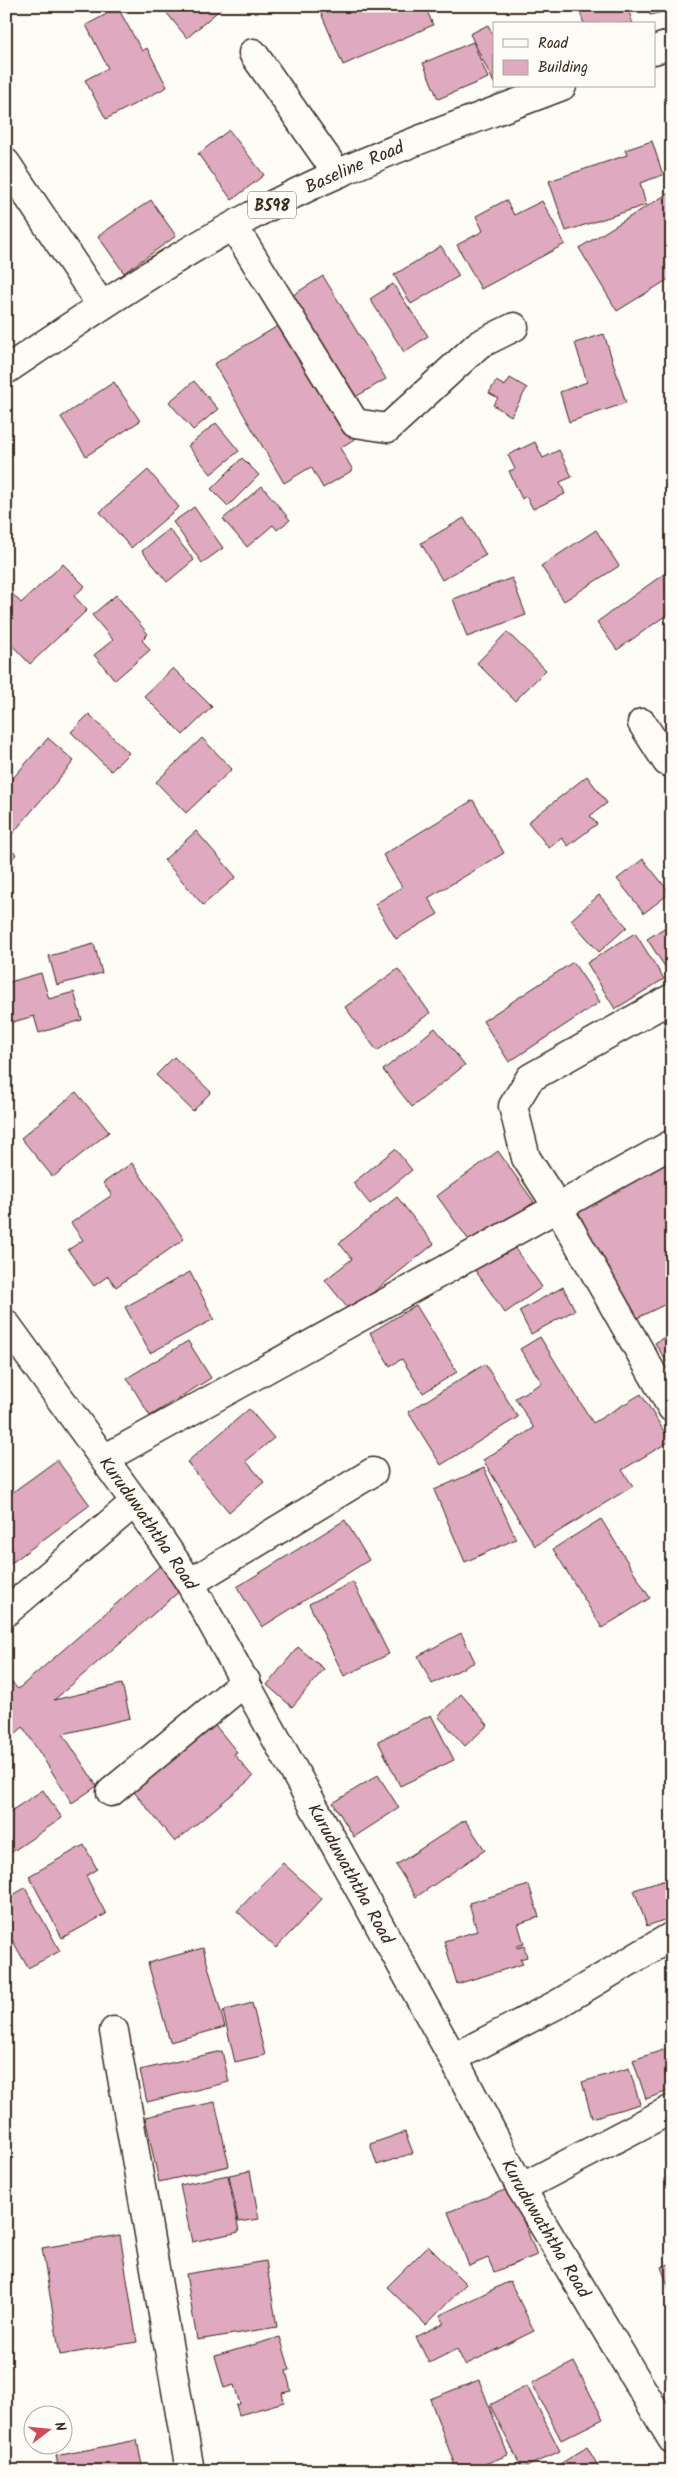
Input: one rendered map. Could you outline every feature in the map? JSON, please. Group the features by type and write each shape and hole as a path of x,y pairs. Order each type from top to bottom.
{"street":[{"path":"656,49 672,44"},
{"path":"253,53 337,173"},
{"name":"Baseline Road","path":"6,370 101,306 274,204 337,173 557,88"},
{"path":"6,164 101,306"},
{"path":"234,227 355,423 388,428 478,345 514,327"},
{"path":"642,723 668,762 672,760"},
{"path":"672,998 530,1078 513,1106 526,1158 557,1206 672,1408"},
{"path":"104,1459 557,1206 672,1144"},
{"name":"Kuruduwaththa Road","path":"10,1336 104,1459 190,1583 246,1681 453,2058 521,2188 672,2439"},
{"path":"190,1583 373,1472"},
{"path":"6,1612 135,1502"},
{"path":"111,1792 246,1681"},
{"path":"453,2058 556,2005 672,1936"},
{"path":"114,2031 190,2471"},
{"path":"521,2188 672,2109"}],"building":[{"path":"161,6 224,6 187,38"},
{"path":"318,6 425,6 433,25 343,65"},
{"path":"578,6 627,6 632,22 583,22"},
{"path":"648,6 672,6 672,10 650,15"},
{"path":"118,8 142,51 147,48 167,87 106,119 85,80 108,68 86,25"},
{"path":"488,25 493,35 493,81 470,34"},
{"path":"473,42 488,78 438,99 423,63"},
{"path":"229,130 264,175 232,200 198,154"},
{"path":"652,141 663,175 640,183 646,205 566,231 549,181 627,155 625,150"},
{"path":"672,191 672,277 617,311 579,248"},
{"path":"151,200 176,236 124,273 98,236"},
{"path":"506,200 514,215 542,201 565,244 481,289 457,245 483,231 476,216"},
{"path":"441,246 459,276 411,304 394,275"},
{"path":"323,276 386,379 352,399 290,297"},
{"path":"393,284 428,336 404,352 370,299"},
{"path":"288,320 356,438 340,448 353,470 323,488 311,467 284,483 214,364"},
{"path":"604,334 626,403 569,422 560,392 587,382 575,343"},
{"path":"510,378 527,388 511,416 493,405 498,398 489,393 496,381 505,386"},
{"path":"194,381 218,409 193,430 169,402"},
{"path":"114,382 140,421 86,456 61,417"},
{"path":"216,423 239,451 211,474 188,446"},
{"path":"535,442 543,458 559,450 572,477 560,482 565,494 533,509 526,496 522,499 509,471 515,469 508,455"},
{"path":"242,458 259,475 228,506 211,489"},
{"path":"148,470 179,507 131,548 100,512"},
{"path":"262,486 290,520 277,530 273,525 247,547 223,519"},
{"path":"194,507 223,548 202,563 173,522"},
{"path":"464,518 486,555 442,580 421,543"},
{"path":"169,529 194,560 167,582 142,551"},
{"path":"596,530 619,566 564,601 541,566"},
{"path":"63,564 85,586 74,596 87,610 30,664 6,639 6,587 21,603"},
{"path":"672,568 672,611 617,650 597,622"},
{"path":"512,578 526,615 467,637 453,599"},
{"path":"116,595 148,634 142,640 150,650 115,680 94,655 113,640 92,615"},
{"path":"507,632 546,670 515,701 477,663"},
{"path":"173,668 212,707 183,735 144,696"},
{"path":"89,714 129,753 111,771 71,732"},
{"path":"48,738 74,761 8,839 6,786"},
{"path":"202,738 232,769 186,813 156,782"},
{"path":"587,776 607,803 590,816 597,824 568,846 562,838 549,848 528,822"},
{"path":"473,800 504,853 428,898 438,914 396,939 375,904 402,887 383,855"},
{"path":"196,831 236,877 203,905 164,860"},
{"path":"6,847 16,854 6,868"},
{"path":"643,859 670,893 644,913 617,879"},
{"path":"599,895 627,927 599,952 571,920"},
{"path":"672,923 672,975 671,976 647,939"},
{"path":"635,933 664,979 615,1009 587,963"},
{"path":"94,944 102,973 57,985 49,956"},
{"path":"573,962 600,1002 509,1062 483,1021"},
{"path":"398,969 430,1013 377,1051 345,1007"},
{"path":"41,973 49,999 74,992 82,1020 39,1033 34,1016 6,1024 6,983"},
{"path":"435,1028 465,1065 412,1107 383,1070"},
{"path":"174,1057 211,1092 193,1111 156,1075"},
{"path":"76,1092 109,1132 53,1177 21,1138"},
{"path":"395,1149 412,1170 370,1204 353,1183"},
{"path":"498,1151 534,1202 473,1246 437,1196"},
{"path":"672,1160 672,1301 631,1321 576,1207"},
{"path":"132,1163 184,1239 116,1287 108,1276 94,1286 68,1250 83,1240 71,1223 112,1195 103,1183"},
{"path":"397,1197 434,1244 350,1311 325,1280 352,1259 339,1243"},
{"path":"510,1241 542,1287 505,1313 473,1267"},
{"path":"190,1272 214,1319 150,1353 125,1307"},
{"path":"563,1287 575,1310 531,1334 519,1311"},
{"path":"416,1305 457,1372 423,1393 402,1359 390,1366 370,1333"},
{"path":"672,1332 672,1370 655,1343"},
{"path":"540,1337 593,1423 641,1394 670,1441 622,1470 633,1486 535,1546 483,1460 534,1428 515,1398 542,1383 520,1349"},
{"path":"188,1341 211,1378 150,1416 127,1378"},
{"path":"485,1364 518,1417 441,1465 408,1412"},
{"path":"249,1409 274,1438 246,1461 264,1482 229,1512 187,1462"},
{"path":"57,1460 90,1505 6,1567 6,1497"},
{"path":"484,1468 516,1539 465,1562 434,1490"},
{"path":"601,1519 650,1598 602,1628 553,1549"},
{"path":"345,1520 369,1560 262,1627 237,1587"},
{"path":"161,1565 182,1589 54,1700 122,1684 130,1718 63,1734 97,1786 72,1803 23,1727 6,1742 6,1676 18,1689"},
{"path":"353,1582 389,1654 344,1676 309,1604"},
{"path":"461,1633 475,1662 432,1684 418,1656"},
{"path":"298,1647 324,1669 292,1707 267,1685"},
{"path":"461,1694 488,1725 465,1746 438,1716"},
{"path":"431,1715 454,1760 400,1786 378,1741"},
{"path":"215,1725 237,1752 234,1754 253,1777 175,1842 134,1792"},
{"path":"378,1775 399,1808 354,1837 333,1803"},
{"path":"43,1790 62,1818 6,1856 6,1814"},
{"path":"465,1820 485,1850 416,1897 396,1865"},
{"path":"84,1845 97,1869 86,1876 106,1914 62,1938 29,1876"},
{"path":"283,1863 322,1899 276,1948 237,1911"},
{"path":"672,1878 672,1917 647,1926 634,1890"},
{"path":"529,1885 539,1917 518,1924 524,1944 517,1946 517,1948 524,1946 527,1957 520,1959 523,1964 457,1984 444,1941 477,1931 469,1903"},
{"path":"25,1888 60,1951 28,1968 6,1929 6,1899"},
{"path":"203,1948 225,2027 170,2042 148,1963"},
{"path":"252,2003 265,2055 235,2062 223,2011"},
{"path":"672,2047 672,2090 646,2099 633,2060"},
{"path":"222,2051 229,2082 147,2102 140,2070"},
{"path":"629,2068 640,2104 592,2118 582,2082"},
{"path":"215,2102 229,2166 159,2182 145,2117"},
{"path":"405,2132 413,2153 377,2165 370,2144"},
{"path":"250,2171 259,2219 238,2222 229,2175"},
{"path":"228,2175 239,2232 192,2242 180,2185"},
{"path":"510,2188 537,2255 494,2272 488,2258 469,2266 448,2212"},
{"path":"120,2235 137,2342 60,2355 42,2248"},
{"path":"428,2246 466,2284 426,2325 387,2287"},
{"path":"266,2261 277,2327 197,2340 186,2274"},
{"path":"672,2263 672,2296 661,2267"},
{"path":"510,2281 534,2331 465,2365 457,2349 429,2363 416,2337 444,2323 440,2315"},
{"path":"280,2337 290,2370 286,2371 291,2391 282,2393 284,2402 239,2415 236,2405 240,2404 234,2385 224,2388 215,2356"},
{"path":"574,2362 603,2419 561,2440 532,2383"},
{"path":"479,2380 508,2455 485,2464 486,2468 478,2471 457,2471 430,2399"},
{"path":"527,2386 560,2451 522,2469 490,2405"},
{"path":"137,2440 143,2471 59,2471 56,2456"},
{"path":"587,2447 601,2471 549,2471"}]}
